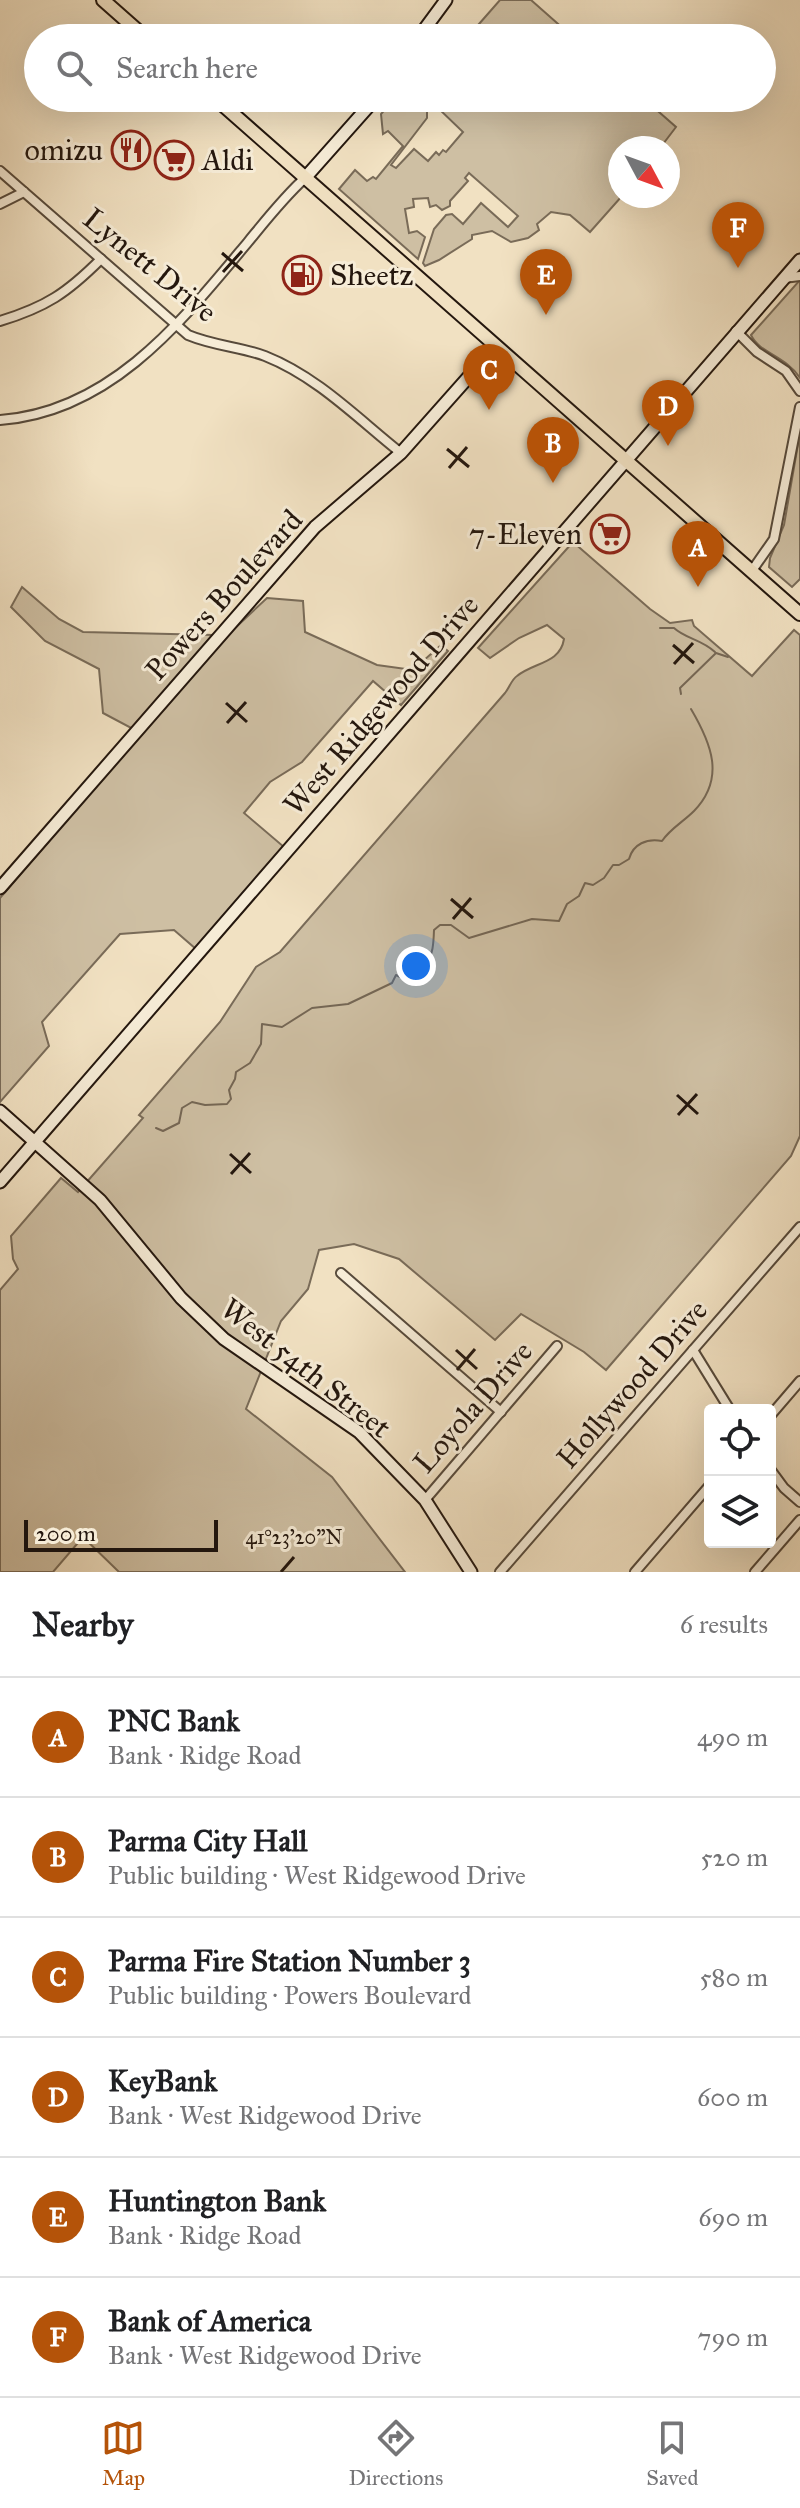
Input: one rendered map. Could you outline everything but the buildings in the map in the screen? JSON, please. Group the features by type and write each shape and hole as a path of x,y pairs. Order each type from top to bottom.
{"main road":[{"path":"103,0 130,24"},
{"path":"231,112 800,614"}],"street":[{"path":"428,24 446,0"},
{"path":"0,420 56,408 100,388 140,360 177,326 364,112"},
{"name":"Lynett Drive","path":"0,171 188,335 209,344 263,355 308,378 401,453"},
{"path":"0,204 24,192"},
{"path":"0,321 47,304 74,286 101,259"},
{"name":"West Ridgewood Drive","path":"0,1182 800,260"},
{"path":"783,278 800,276"},
{"path":"736,331 757,352 786,371 800,391"},
{"name":"Powers Boulevard","path":"0,888 315,527 401,453 496,346"},
{"path":"751,572 774,539 800,407"},
{"name":"West 54th Street","path":"0,1111 100,1200 181,1298 224,1339 359,1432 425,1500 471,1572"},
{"name":"Hollywood Drive","path":"500,1572 800,1227"},
{"path":"341,1273 501,1412"},
{"name":"Loyola Drive","path":"425,1500 557,1346"},
{"path":"693,1350 726,1404"},
{"path":"776,1409 800,1381"},
{"path":"775,1476 800,1502"},
{"path":"635,1572 704,1492"},
{"path":"755,1572 800,1520"}],"shaded area":[{"path":"500,0 531,0 558,24 479,24"},
{"path":"383,112 427,112 427,118 391,165 396,168 414,149 428,161 436,152 439,155 443,150 446,152 463,132 442,112 659,112 676,127 669,136 608,136 608,208 611,208 590,232 570,215 551,212 537,224 539,230 528,238 511,242 492,231 472,235 472,239 425,266 423,263 434,229 446,215 452,214 463,224 481,203 508,227 518,216 469,173 465,178 468,181 450,201 450,206 442,210 436,205 430,207 428,198 413,199 414,207 405,209 409,233 417,231 425,237 418,259 339,189 355,170 367,181 373,177 376,179 403,146 388,131 383,134"},
{"path":"800,280 800,378 751,335"},
{"path":"800,433 800,579 792,587 769,567 784,525"},
{"path":"573,542 670,623 692,620 694,626 752,676 794,630 800,635 800,1136 791,1156 606,1370 584,1352 521,1314 495,1340 399,1259 354,1244 319,1250 308,1289 281,1321 246,1409 332,1477 405,1572 119,1572 83,1537 53,1572 0,1572 0,1290 18,1269 13,1259 11,1236 61,1178 78,1192 143,1118 139,1115 220,1022 256,967 280,952 505,693 515,677 552,658 562,647 564,639 547,625 519,638 490,658 478,648"},
{"path":"22,587 59,619 83,632 213,635 133,729 103,713 99,669 45,641 11,607"},
{"path":"267,598 303,601 305,632 377,665 413,670 441,645 448,651 401,705 373,681 302,762 270,782 244,813 284,847 196,949 174,930 120,934 42,1022 49,1046 0,1102 0,898 216,646"}],"waterway":[{"path":"660,628 674,628 715,652"},
{"path":"681,694 680,688 716,653 728,657"},
{"path":"156,1128 163,1131 179,1123 182,1108 192,1102 227,1104 231,1099 229,1090 236,1072 250,1063 261,1044 262,1024 282,1027 312,1008 348,1004 392,983 396,975 400,977 418,969 428,961 434,930 440,925 451,925 469,938 532,919 559,921 567,904 579,896 585,883 593,885 604,878 613,865 629,859 641,843 662,841 694,811 710,786 712,760 691,709"}],"place":[{"name":"omizu","path":"131,150"},
{"name":"Aldi","path":"174,160"},
{"name":"Bank of America","path":"738,268"},
{"name":"Sheetz","path":"302,275"},
{"name":"Huntington Bank","path":"546,315"},
{"name":"Parma Fire Station Number 3","path":"489,410"},
{"name":"KeyBank","path":"668,446"},
{"name":"Parma City Hall","path":"553,483"},
{"name":"7-Eleven","path":"610,534"},
{"name":"PNC Bank","path":"698,587"}]}
